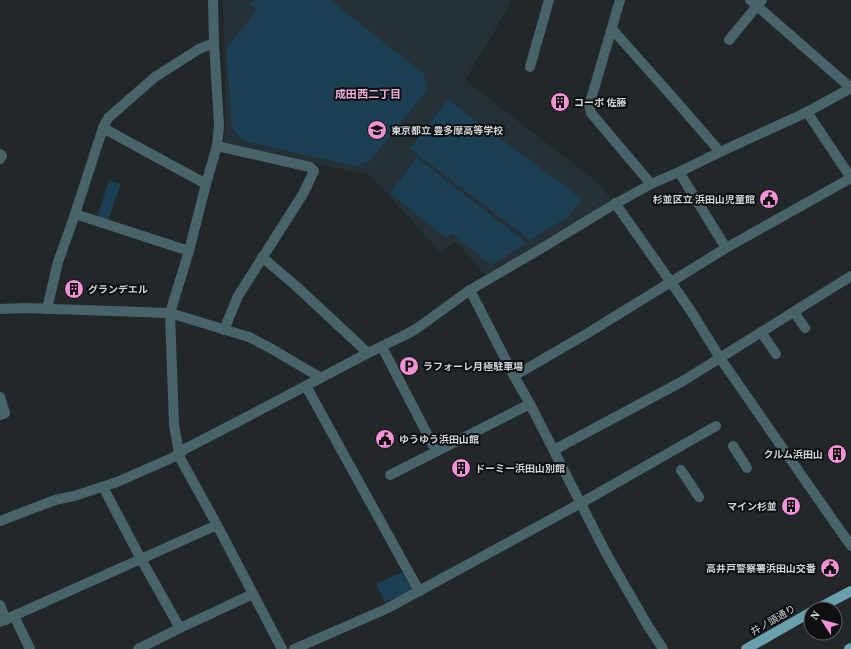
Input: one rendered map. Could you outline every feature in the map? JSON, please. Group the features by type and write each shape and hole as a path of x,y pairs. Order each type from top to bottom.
{"main road":[{"path":"832,601 851,591"},
{"name":"井ノ頭通り","path":"746,649 803,617"}],"street":[{"path":"214,0 214,43 219,125 217,146 189,251 170,313 174,425 180,458 282,649"},
{"path":"530,67 550,0"},
{"path":"620,0 589,106 592,113 651,184"},
{"path":"0,521 55,500 74,496 131,476 174,457 185,449 416,329 470,290 616,203 651,184 807,112 851,88 757,2 729,40"},
{"path":"612,29 672,95 720,152"},
{"path":"47,309 58,262 103,128 108,118 155,77 199,48 214,43"},
{"path":"514,376 588,333 726,248 851,178 807,112"},
{"path":"103,128 206,184"},
{"path":"217,146 310,167 314,171 303,194 238,296 224,330"},
{"path":"0,154 2,156 0,159"},
{"path":"679,172 726,248"},
{"path":"616,203 689,308 720,358 851,546"},
{"path":"75,214 189,251"},
{"path":"262,257 296,286 368,353"},
{"path":"554,450 683,381 851,276"},
{"path":"470,290 606,553 648,626 664,649"},
{"path":"0,309 24,308 170,313 249,337 321,378"},
{"path":"794,312 805,328"},
{"path":"761,332 776,354"},
{"path":"382,347 436,451"},
{"path":"306,386 419,591"},
{"path":"0,397 5,413 0,414"},
{"path":"390,475 530,404"},
{"path":"294,649 386,609 581,503 716,426"},
{"path":"733,446 747,468"},
{"path":"681,470 699,497"},
{"path":"103,486 141,559 180,628"},
{"path":"7,620 217,525"},
{"path":"138,649 253,594"},
{"path":"0,605 7,620 30,649"}],"shaded area":[{"name":"東京都立 豊多摩高等学校","path":"223,0 511,0 507,10 465,80 602,186 611,201 485,275 456,241 440,252 370,175 227,145 224,141 226,119"},
{"path":"253,0 330,0 424,74 427,90 370,161 355,166 244,141 232,128 226,49 257,10 250,4"},
{"path":"448,100 582,199 568,217 530,240 410,149"},
{"path":"417,158 527,243 491,265 451,233 446,238 390,193"},
{"path":"109,180 121,184 108,221 97,218"},
{"path":"402,572 412,590 385,602 376,584"}],"place":[{"name":"コーポ 佐藤","path":"560,102"},
{"name":"東京都立 豊多摩高等学校","path":"377,130"},
{"name":"杉並区立 浜田山児童館","path":"769,199"},
{"name":"グランデエル","path":"74,289"},
{"name":"ラフォーレ月極駐車場","path":"409,366"},
{"name":"ゆうゆう浜田山館","path":"385,439"},
{"name":"クルム浜田山","path":"837,454"},
{"name":"ドーミー浜田山別館","path":"461,468"},
{"name":"マイン杉並","path":"791,506"},
{"name":"高井戸警察署浜田山交番","path":"830,568"}],"district":[{"name":"成田西二丁目","path":"368,94"}]}
